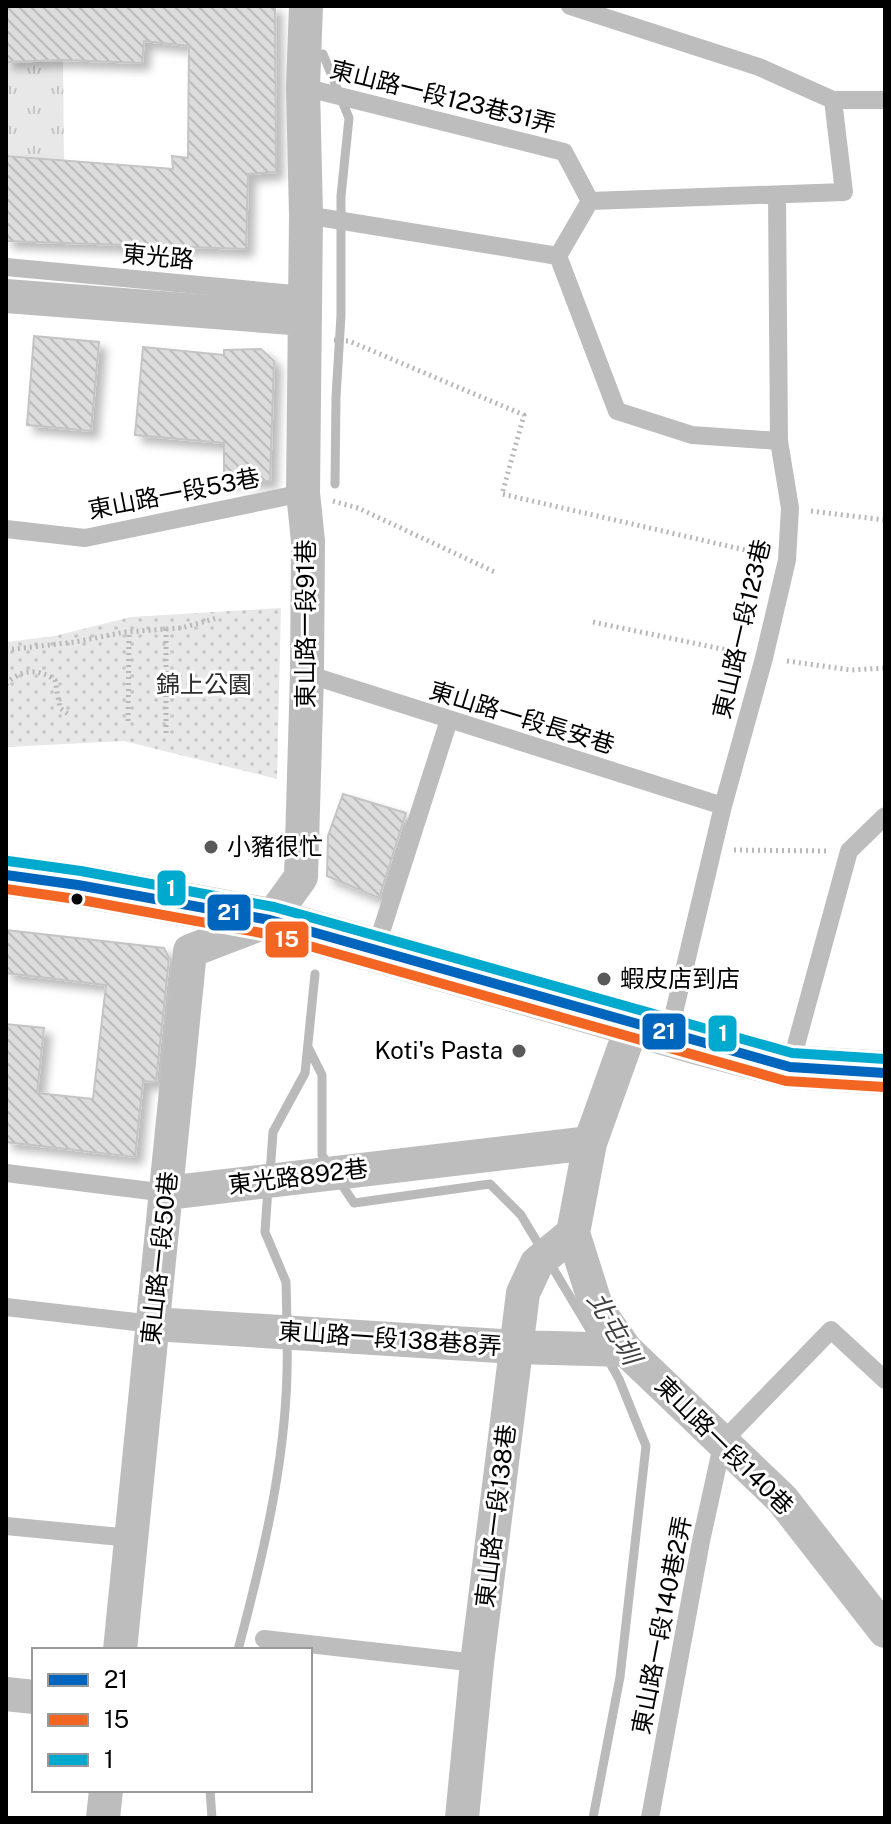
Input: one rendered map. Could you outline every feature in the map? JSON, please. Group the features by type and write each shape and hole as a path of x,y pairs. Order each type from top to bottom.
{"main road":[{"path":"6,875 270,920 790,1067 885,1073"}],"street":[{"name":"東山路一段91巷","path":"270,920 301,877 308,541 303,493 306,215 303,87 306,6"},
{"path":"6,296 305,318"},
{"name":"東山路一段50巷","path":"120,1648 190,951 270,920"},
{"name":"東山路一段140巷","path":"651,1029 590,1143 573,1233 597,1309 626,1350 782,1499 885,1631"},
{"name":"東光路892巷","path":"167,1193 590,1143"},
{"name":"東山路一段138巷","path":"462,1818 477,1663 523,1293 537,1263 573,1233"},
{"name":"東山路一段138巷8弄","path":"153,1324 516,1347 626,1350"},
{"path":"6,1694 32,1697"},
{"path":"103,1818 106,1792"}],"lane":[{"path":"570,6 759,67 833,100 885,100"},
{"name":"東山路一段123巷31弄","path":"303,87 564,152 590,201"},
{"path":"558,256 590,201 844,192 833,100"},
{"name":"東山路一段123巷","path":"651,1029 713,850 787,560 790,508 779,441 777,196"},
{"path":"306,215 558,256"},
{"path":"558,256 617,411 692,435 779,441"},
{"name":"東光路","path":"6,267 305,318"},
{"name":"東山路一段53巷","path":"6,529 85,538 303,493"},
{"name":"東山路一段長安巷","path":"307,674 723,806"},
{"path":"376,948 449,720"},
{"path":"790,1067 849,851 885,816"},
{"name":"東光路892巷","path":"6,1173 167,1193"},
{"path":"6,1307 153,1324"},
{"path":"723,1441 831,1330 885,1380"},
{"name":"東山路一段140巷2弄","path":"650,1818 701,1541 723,1441"},
{"path":"6,1526 131,1538"},
{"path":"264,1639 477,1663"}],"path":[{"path":"305,318 349,341 524,415 502,494 787,560"},
{"path":"303,493 358,508 497,573"},
{"path":"790,508 885,520"},
{"path":"6,650 75,642 129,631 166,629 217,618"},
{"path":"593,622 764,658 851,670 885,668"},
{"path":"166,629 166,737"},
{"path":"128,721 129,631"},
{"path":"6,684 25,672 44,672 55,680 60,708 68,714"},
{"path":"713,850 849,851"}],"green space":[{"path":"63,60 64,160 6,156 6,62"},
{"name":"錦上公園","path":"281,608 277,779 124,741 6,747 6,642 55,636 131,617"}],"building":[{"path":"6,6 275,6 276,172 248,174 246,249 6,241 6,156 173,169 172,156 188,158 189,46 144,41 142,63 63,60 6,62"},
{"path":"34,336 99,342 91,431 27,425"},
{"path":"143,347 224,355 224,350 261,349 274,361 270,481 224,480 224,443 135,435"},
{"path":"343,794 406,813 379,898 327,876 328,836"},
{"path":"6,930 164,948 169,958 156,1082 143,1081 135,1157 6,1142 6,1024 44,1028 37,1093 93,1099 106,985 6,973"}],"waterway":[{"path":"323,54 349,118 341,196 341,315 335,484"},
{"name":"北屯圳","path":"270,1174 273,1132 305,1073 315,974"},
{"name":"北屯圳","path":"308,1047 322,1075 322,1155 329,1166"},
{"name":"北屯圳","path":"340,1182 354,1203 490,1184 521,1215 596,1340"},
{"name":"北屯圳","path":"268,1188 265,1232 286,1282 287,1325"},
{"name":"北屯圳","path":"238,1648 266,1535 280,1458 287,1340"},
{"name":"北屯圳","path":"593,1818 620,1677 646,1446 619,1379 606,1356"},
{"name":"北屯圳","path":"210,1792 212,1818"}],"transit line":[{"name":"1","path":"8,861 81,871 274,907 792,1053 885,1059"},
{"name":"21","path":"6,875 270,920 790,1067 885,1073"},
{"name":"15","path":"6,889 267,934 786,1081 884,1087"}],"place":[{"name":"小豬很忙","path":"211,847"},
{"name":"蝦皮店到店","path":"604,979"},
{"name":"Koti's Pasta","path":"519,1051"}]}
